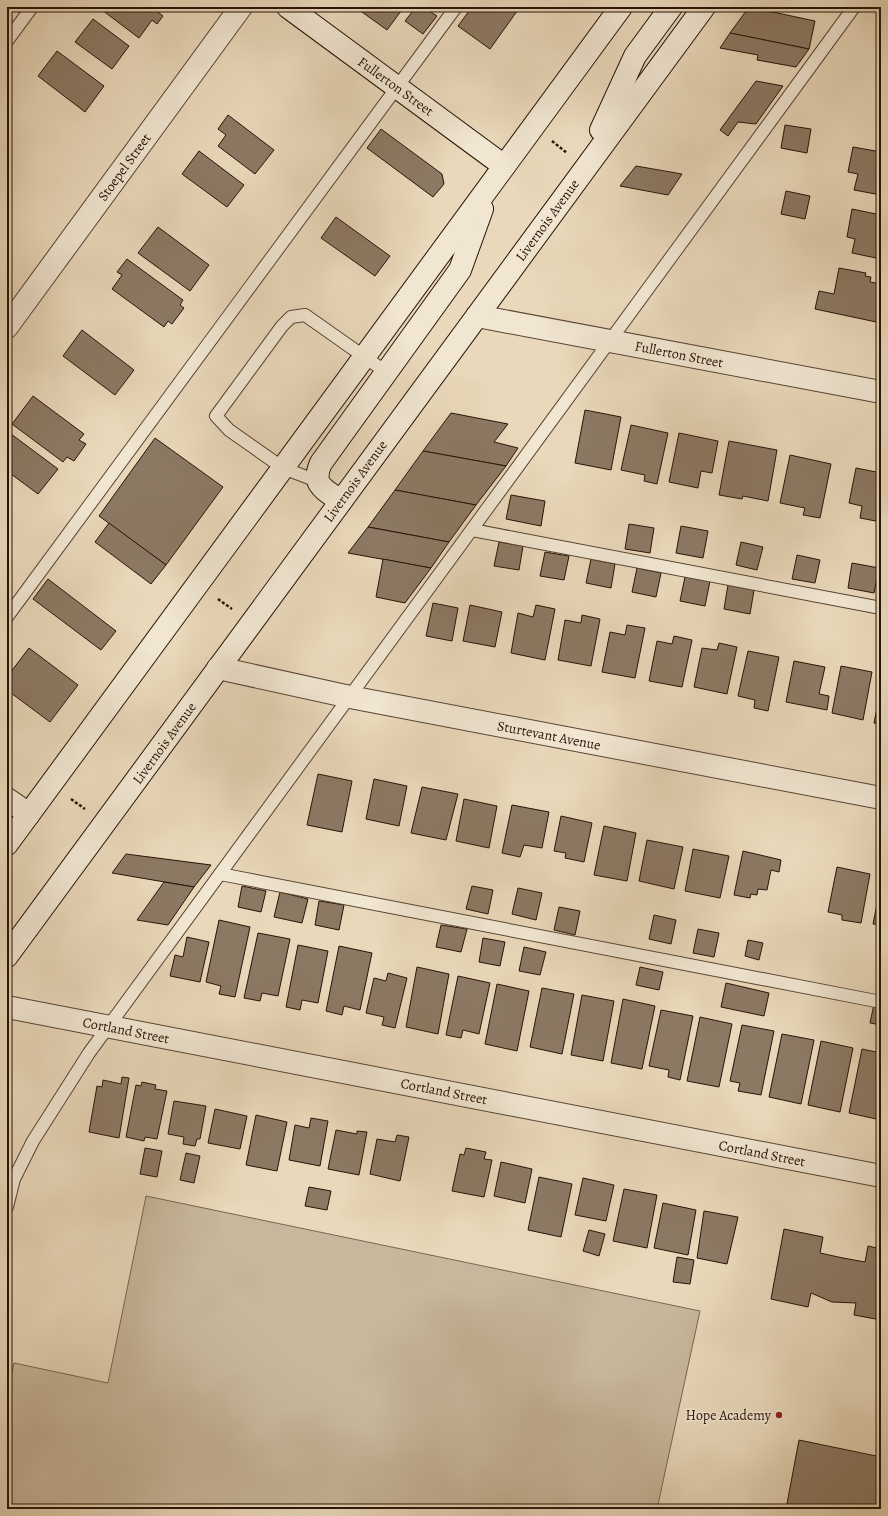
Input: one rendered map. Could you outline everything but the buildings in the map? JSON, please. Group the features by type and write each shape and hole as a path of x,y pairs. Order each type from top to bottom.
{"main road":[{"name":"Stoepel Street","path":"7,327 241,7"},
{"name":"Fullerton Street","path":"288,7 504,166"},
{"path":"7,844 621,7"},
{"path":"584,169 634,56 671,7"},
{"name":"Livernois Avenue","path":"7,956 704,7"},
{"path":"340,501 321,487 316,476 318,469 327,453 460,270 490,185"},
{"name":"Fullerton Street","path":"477,316 881,392"},
{"name":"Sturtevant Avenue","path":"218,668 350,697 881,798"},
{"path":"7,799 29,814"},
{"name":"Cortland Street","path":"7,1007 881,1176"}],"lane":[{"path":"7,41 32,7"},
{"path":"7,617 456,7"},
{"path":"7,1207 14,1179 33,1141 89,1053 854,7"},
{"path":"317,481 283,468 229,430 216,416 290,317 305,315 386,372"},
{"path":"472,530 881,608"},
{"path":"220,874 881,1002"}],"path":[{"path":"547,138 567,153"},
{"path":"217,598 232,609"},
{"path":"70,799 85,809"}],"shaded area":[{"path":"146,1196 700,1311 657,1509 7,1509 7,1394 14,1363 108,1383"}],"place":[{"name":"Hope Academy","path":"779,1415"}]}
